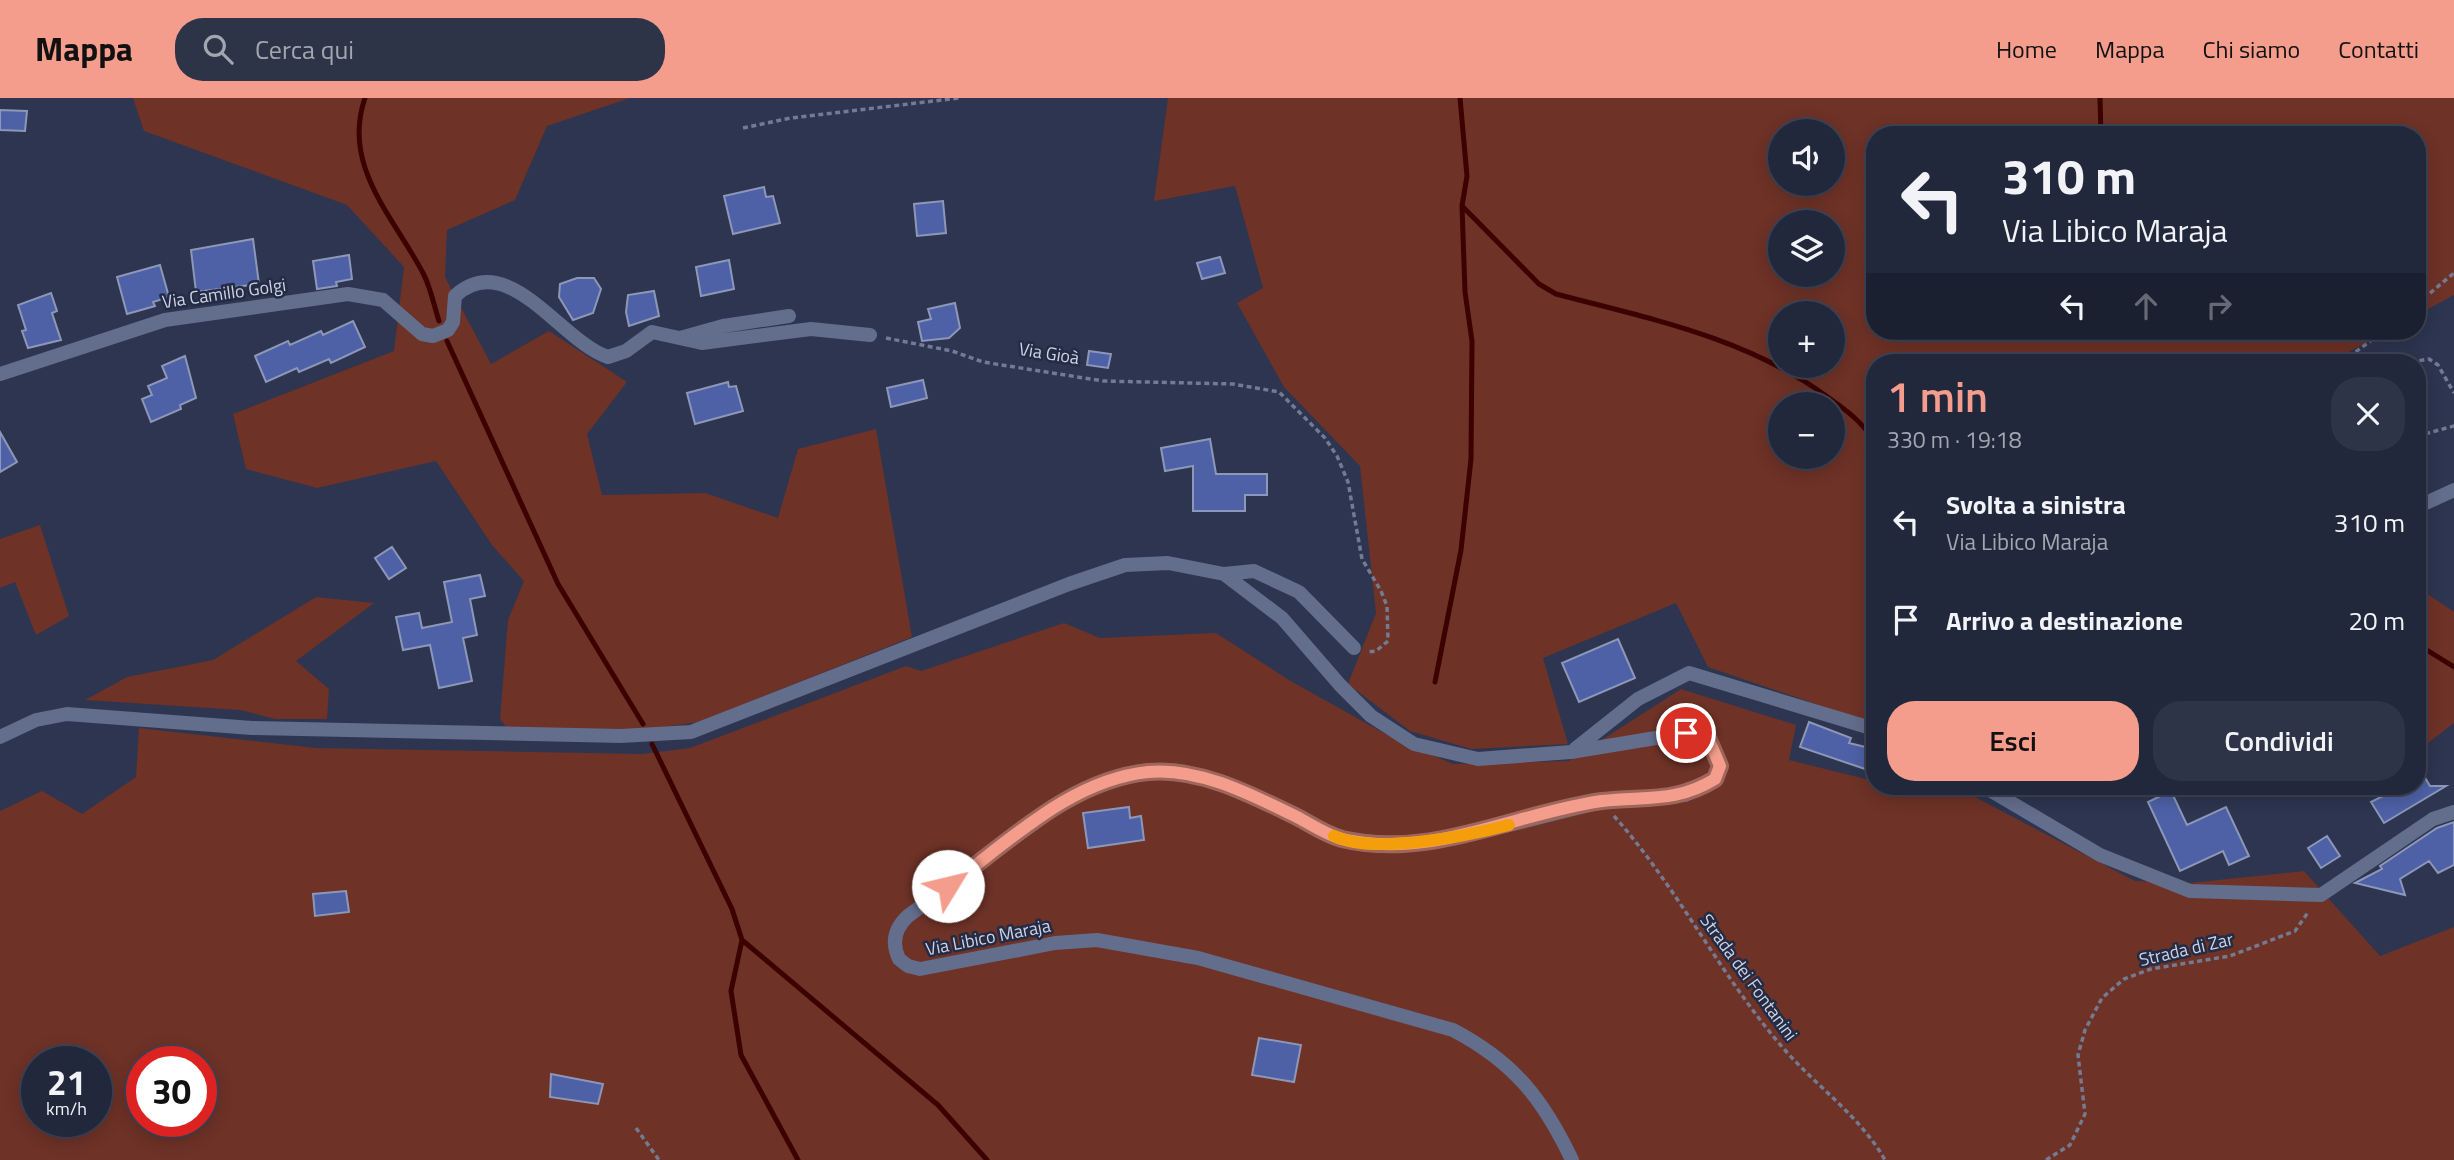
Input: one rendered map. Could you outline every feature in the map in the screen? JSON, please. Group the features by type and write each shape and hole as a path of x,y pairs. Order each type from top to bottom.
{"street":[{"name":"Via Camillo Golgi","path":"0,374 165,320 348,294 383,300 422,334 433,336 448,330 453,322 455,296 471,286 491,282 516,289 577,342 608,357 626,351 652,332 679,338"},
{"path":"679,338 723,326 789,316"},
{"path":"679,338 702,343 811,329 870,335"},
{"path":"2426,503 2454,490"},
{"path":"0,737 36,720 67,714 252,727 621,736 691,732 1069,584 1125,565 1168,563 1224,574 1254,571 1299,592 1354,648"},
{"path":"1224,574 1282,618 1339,685 1371,716 1414,744 1479,759 1571,752 1638,699 1689,673 1866,727"},
{"name":"Via Libico Maraja","path":"1571,752 1686,733 1709,740 1720,766 1715,779 1685,795 1601,802 1457,838 1392,844 1340,839 1251,794 1190,774 1150,772 1119,777 1068,798 908,916 898,925 895,938 899,959 908,966 920,969 1055,943 1097,940 1198,958 1453,1030 1492,1052 1534,1092 1572,1160"},
{"path":"1998,795 2100,855 2190,891 2321,895 2433,819 2454,812"}],"path":[{"path":"743,128 805,116 959,98"},
{"path":"2426,296 2454,273"},
{"name":"Via Gioà","path":"870,335 952,351 983,362 1103,381 1233,384 1279,391 1325,438 1337,456 1348,482 1362,559 1387,606 1388,641 1376,651 1368,653 1354,648"},
{"path":"2353,354 2372,340"},
{"path":"2426,360 2438,365 2454,393"},
{"path":"2426,434 2454,426"},
{"name":"Strada dei Fontanini","path":"1601,802 1639,845 1732,981 1785,1050 1866,1132 1885,1160"},
{"name":"Strada di Zar","path":"2046,1160 2070,1145 2085,1114 2078,1055 2085,1030 2102,998 2124,979 2151,969 2230,956 2295,931 2321,895"},
{"path":"636,1128 659,1160"}],"shaded area":[{"path":"133,98 630,98 547,126 515,200 447,230 445,277 491,364 549,331 627,382 587,434 602,495 705,493 778,518 798,449 876,429 912,637 699,722 632,731 507,728 500,719 508,620 524,581 492,545 436,461 317,488 246,469 233,414 394,351 404,267 347,205 144,131"},
{"path":"1168,98 2454,98 2454,295 2426,310 2426,126 1866,126 1866,340 2371,340 2345,354 1866,354 1866,721 1708,667 1676,603 1543,658 1568,744 1471,749 1410,731 1348,684 1376,613 1360,466 1284,387 1237,303 1263,288 1235,186 1154,201"},
{"path":"40,525 69,616 36,635 15,582 0,588 0,539"},
{"path":"2426,593 2454,612 2454,723 2428,743"},
{"path":"316,597 374,603 296,661 329,689 327,719 275,719 240,710 85,700 127,677 213,660"},
{"path":"1064,623 1100,638 1216,633 1289,680 1389,736 1453,764 1569,761 1681,689 1796,725 1789,760 1866,779 1866,795 1971,795 2135,881 2189,883 2304,871 2380,956 2454,927 2454,1160 0,1160 0,811 42,791 82,814 136,777 139,728 316,748 642,754 690,748 906,666 921,671"}],"building":[{"path":"0,110 27,111 25,131 0,130"},
{"path":"764,187 766,197 773,196 780,223 733,234 724,196"},
{"path":"943,201 946,233 917,236 914,204"},
{"path":"253,239 259,284 196,292 191,250"},
{"path":"349,255 352,279 336,282 337,286 317,289 313,261"},
{"path":"1220,257 1225,273 1202,279 1197,263"},
{"path":"729,260 734,289 701,296 696,267"},
{"path":"160,265 169,297 153,302 155,306 127,314 117,277"},
{"path":"577,278 594,278 601,289 593,313 573,320 559,297 560,284"},
{"path":"654,291 659,316 629,326 626,312 628,295"},
{"path":"51,293 57,311 52,313 61,340 28,348 22,331 26,330 18,305"},
{"path":"955,303 960,328 949,338 922,341 918,322 931,319 928,309"},
{"path":"353,321 365,347 331,363 329,359 299,372 297,368 266,382 255,356 288,341 290,345 321,331 323,335"},
{"path":"1089,351 1111,354 1108,368 1087,365"},
{"path":"185,356 196,398 180,405 181,409 151,422 142,399 152,395 148,386 167,378 162,366"},
{"path":"923,380 927,398 891,407 887,388"},
{"path":"728,382 729,387 736,386 743,411 695,424 687,393"},
{"path":"0,432 17,462 0,472"},
{"path":"1210,439 1216,474 1267,474 1267,495 1245,495 1245,511 1193,511 1193,466 1165,471 1161,448"},
{"path":"392,547 406,568 389,579 375,558"},
{"path":"480,575 485,596 470,599 477,635 463,638 472,681 439,688 430,645 403,650 396,617 419,613 422,628 452,622 444,582"},
{"path":"1618,639 1635,678 1579,702 1562,663"},
{"path":"1809,722 1851,738 1849,743 1866,747 1866,769 1800,747"},
{"path":"2426,779 2430,786 2446,786 2384,823 2371,802 2385,795 2426,795"},
{"path":"2163,795 2173,795 2187,825 2226,807 2249,856 2229,865 2223,851 2180,871 2148,802"},
{"path":"1129,807 1130,818 1141,816 1144,840 1088,848 1083,813"},
{"path":"2454,822 2454,865 2438,873 2429,861 2400,879 2405,895 2355,883 2382,869 2380,866 2437,828"},
{"path":"2327,836 2340,856 2321,868 2308,848"},
{"path":"346,891 349,912 315,916 313,894"},
{"path":"1259,1038 1301,1045 1294,1082 1252,1075"},
{"path":"551,1074 603,1084 598,1104 550,1097"}],"waterway":[{"path":"365,98 359,123 360,147 365,169 386,212 424,275 439,321"},
{"path":"1435,682 1461,550 1471,459 1472,341 1465,292 1462,206 1467,176 1460,98"},
{"path":"2100,98 2101,126"},
{"path":"1463,207 1539,284 1556,294 1663,322 1732,345 1798,377 1842,407 1866,430"},
{"path":"447,341 558,584 643,724"},
{"path":"2426,650 2454,667"},
{"path":"652,744 732,909 742,940 938,1105 987,1160"},
{"path":"742,940 731,991 741,1055 798,1160"}],"slow traffic":[{"path":"1334,836 1340,839 1392,844 1457,838 1509,825"}],"route":[{"path":"948,886 1068,798 1119,777 1150,772 1190,774 1251,794 1340,839 1392,844 1457,838 1601,802 1685,795 1715,779 1720,766 1709,740 1686,733"}]}
